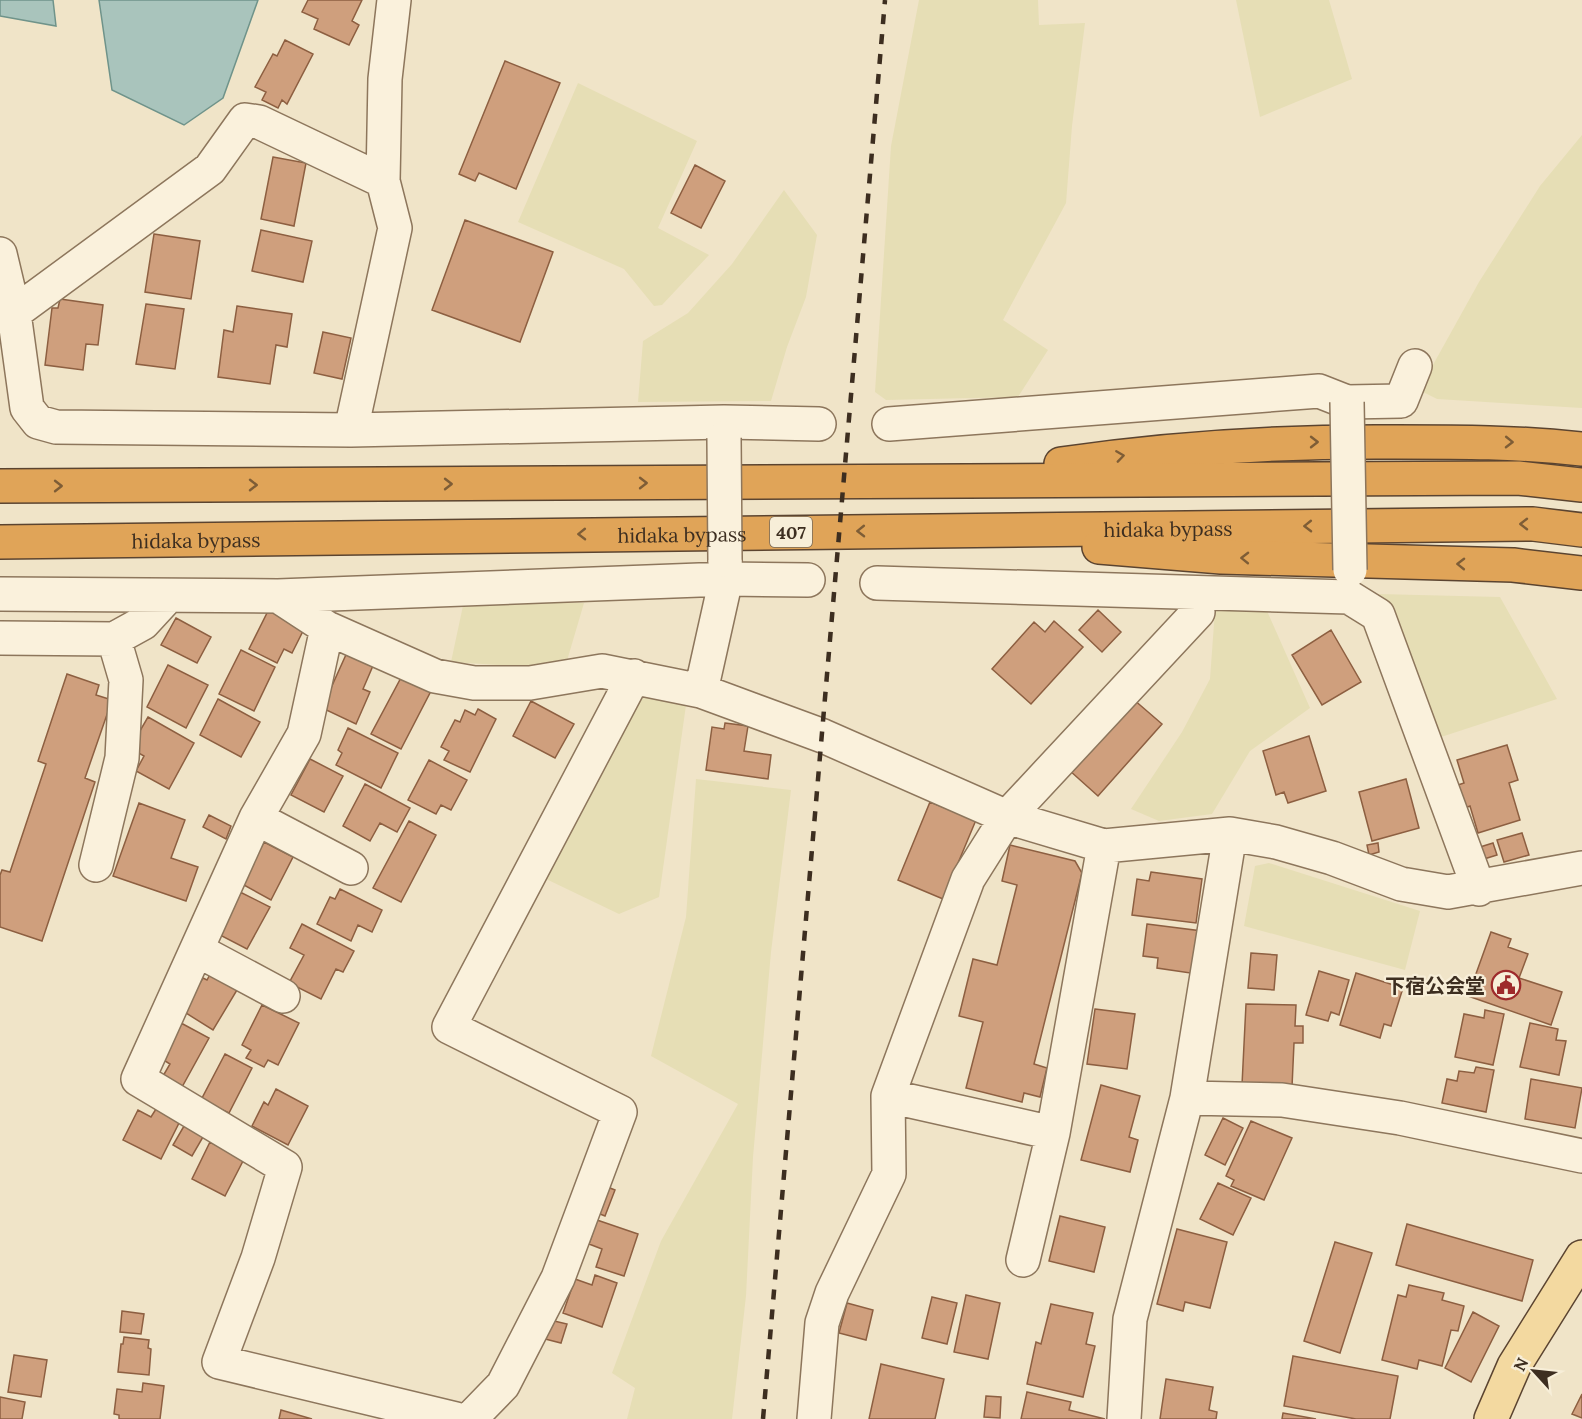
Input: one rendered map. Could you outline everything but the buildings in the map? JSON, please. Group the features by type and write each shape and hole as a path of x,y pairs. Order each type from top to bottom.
{"highway":[{"path":"938,482 1146,452 1294,441 1518,442 1582,449"},
{"path":"0,486 1518,478 1582,485"},
{"name":"hidaka bypass","path":"0,542 1533,524 1582,530"},
{"name":"407","path":"901,530 1221,557 1513,565 1582,573"}],"main road":[{"path":"1491,1419 1514,1366 1578,1273"}],"street":[{"path":"351,430 395,228 383,182 385,79 394,0"},
{"path":"14,313 210,169 245,120 259,122 383,182"},
{"path":"0,254 14,313 27,408 38,422 57,427 724,430 819,424"},
{"path":"889,424 1318,391 1347,402 1401,401 1415,366"},
{"path":"1347,402 1349,584 1378,615 1479,889"},
{"path":"701,691 726,570 724,430"},
{"path":"0,594 166,597 278,596 726,570 808,580"},
{"path":"877,583 1349,584"},
{"path":"278,596 327,628 435,676 474,683 530,683 602,671 701,691 823,736 1007,817 1104,846 1230,834 1276,842 1332,858 1401,884 1448,892 1479,889 1582,868"},
{"path":"0,638 114,639 143,623 166,597"},
{"path":"814,1419 822,1323 832,1293 889,1174 888,1096 968,879 1007,817 1198,612"},
{"path":"327,628 304,734 256,818 138,1079 285,1167 258,1258 219,1362 456,1419"},
{"path":"96,865 122,758 126,680 114,639"},
{"path":"470,1419 503,1385 558,1278 620,1112 449,1027 634,676"},
{"path":"256,818 351,868"},
{"path":"1124,1419 1130,1319 1187,1098 1230,834"},
{"path":"1023,1260 1053,1133 1104,846"},
{"path":"197,950 283,996"},
{"path":"888,1096 1053,1133"},
{"path":"1187,1098 1294,1102 1400,1118 1582,1156"}],"shaded area":[{"path":"919,0 1038,0 1039,25 1085,23 1072,126 1066,203 1003,320 1048,350 1018,397 886,400 875,392 891,146"},
{"path":"1236,0 1329,0 1352,79 1260,117"},
{"path":"578,83 697,141 658,228 709,255 662,305 654,306 624,269 518,222"},
{"path":"1582,135 1582,408 1437,399 1419,390 1479,282 1540,186"},
{"path":"784,190 817,235 806,297 787,347 771,401 638,402 643,341 688,313 732,264"},
{"path":"1378,594 1500,597 1557,699 1438,738 1397,623"},
{"path":"464,601 584,603 566,664 516,666 451,662"},
{"path":"1215,610 1267,611 1310,708 1250,751 1212,814 1159,821 1131,809 1182,732 1210,679"},
{"path":"658,692 686,705 659,897 619,914 544,878 637,700"},
{"path":"696,779 791,790 771,952 753,1157 746,1296 732,1419 627,1419 635,1388 612,1373 661,1241 738,1104 651,1056 686,917"},
{"path":"1269,863 1420,911 1405,970 1244,926 1255,866"}],"water":[{"path":"0,0 53,0 56,26 0,16"},
{"path":"99,0 258,0 223,98 184,125 112,90"}],"railway":[{"path":"763,1419 885,0"}],"place":[{"name":"下宿公会堂","path":"1506,985"}]}
